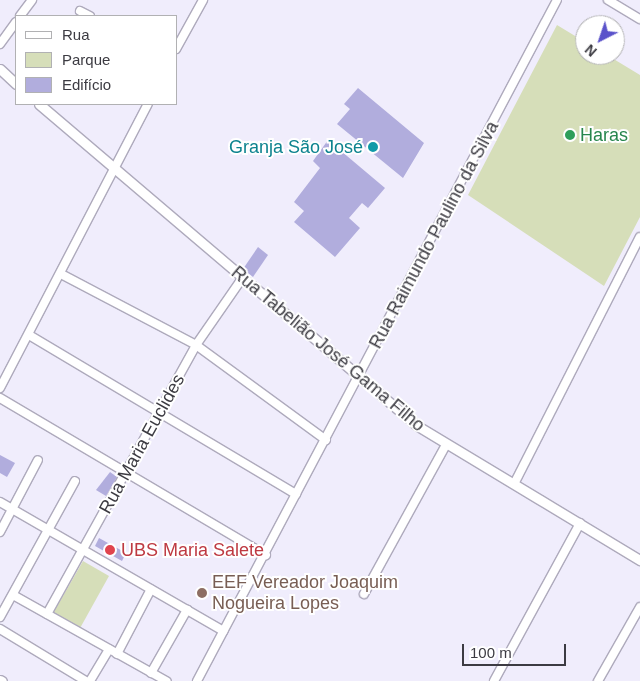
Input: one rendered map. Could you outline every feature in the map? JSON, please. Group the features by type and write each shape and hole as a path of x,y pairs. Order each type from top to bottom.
{"street":[{"path":"21,15 32,0"},
{"path":"178,45 203,0"},
{"name":"Rua Raimundo Paulino da Silva","path":"197,681 359,379 557,0"},
{"path":"608,0 640,19"},
{"path":"80,12 88,15"},
{"path":"0,44 15,23"},
{"path":"0,69 15,83"},
{"name":"Rua Tabelião José Gama Filho","path":"40,105 359,379 446,445 580,522 640,560"},
{"path":"0,388 148,105"},
{"path":"514,484 640,236"},
{"path":"61,274 196,345 326,440"},
{"name":"Rua Maria Euclides","path":"47,614 126,475 196,345 242,277"},
{"path":"29,335 161,411 296,494"},
{"path":"0,398 126,475 266,554"},
{"path":"364,594 446,445"},
{"path":"0,532 38,460"},
{"path":"0,617 75,481"},
{"path":"0,502 223,631"},
{"path":"494,681 580,522"},
{"path":"118,654 152,589"},
{"path":"13,595 166,681"},
{"path":"598,681 640,607"},
{"path":"151,673 187,610"},
{"path":"0,629 86,681"},
{"path":"90,681 110,649"}],"green space":[{"name":"Haras","path":"557,25 575,36 575,65 624,65 640,75 640,217 604,286 468,195"},
{"path":"83,561 109,576 79,630 52,615"}],"building":[{"path":"358,88 424,143 403,178 337,124 350,109 344,104"},
{"path":"328,140 385,188 368,208 362,203 349,218 360,228 335,257 294,222 304,211 294,202 320,168 313,161"},
{"path":"258,247 268,255 253,277 243,269"},
{"path":"0,455 15,463 7,477 0,473"},
{"path":"110,472 117,477 106,496 96,490"},
{"name":"UBS Maria Salete","path":"99,538 126,553 122,561 95,546"}],"place":[{"name":"Haras","path":"570,135"},
{"name":"Granja São José","path":"373,147"},
{"name":"UBS Maria Salete","path":"110,550"},
{"name":"EEF Vereador Joaquim Nogueira Lopes","path":"202,593"}]}
